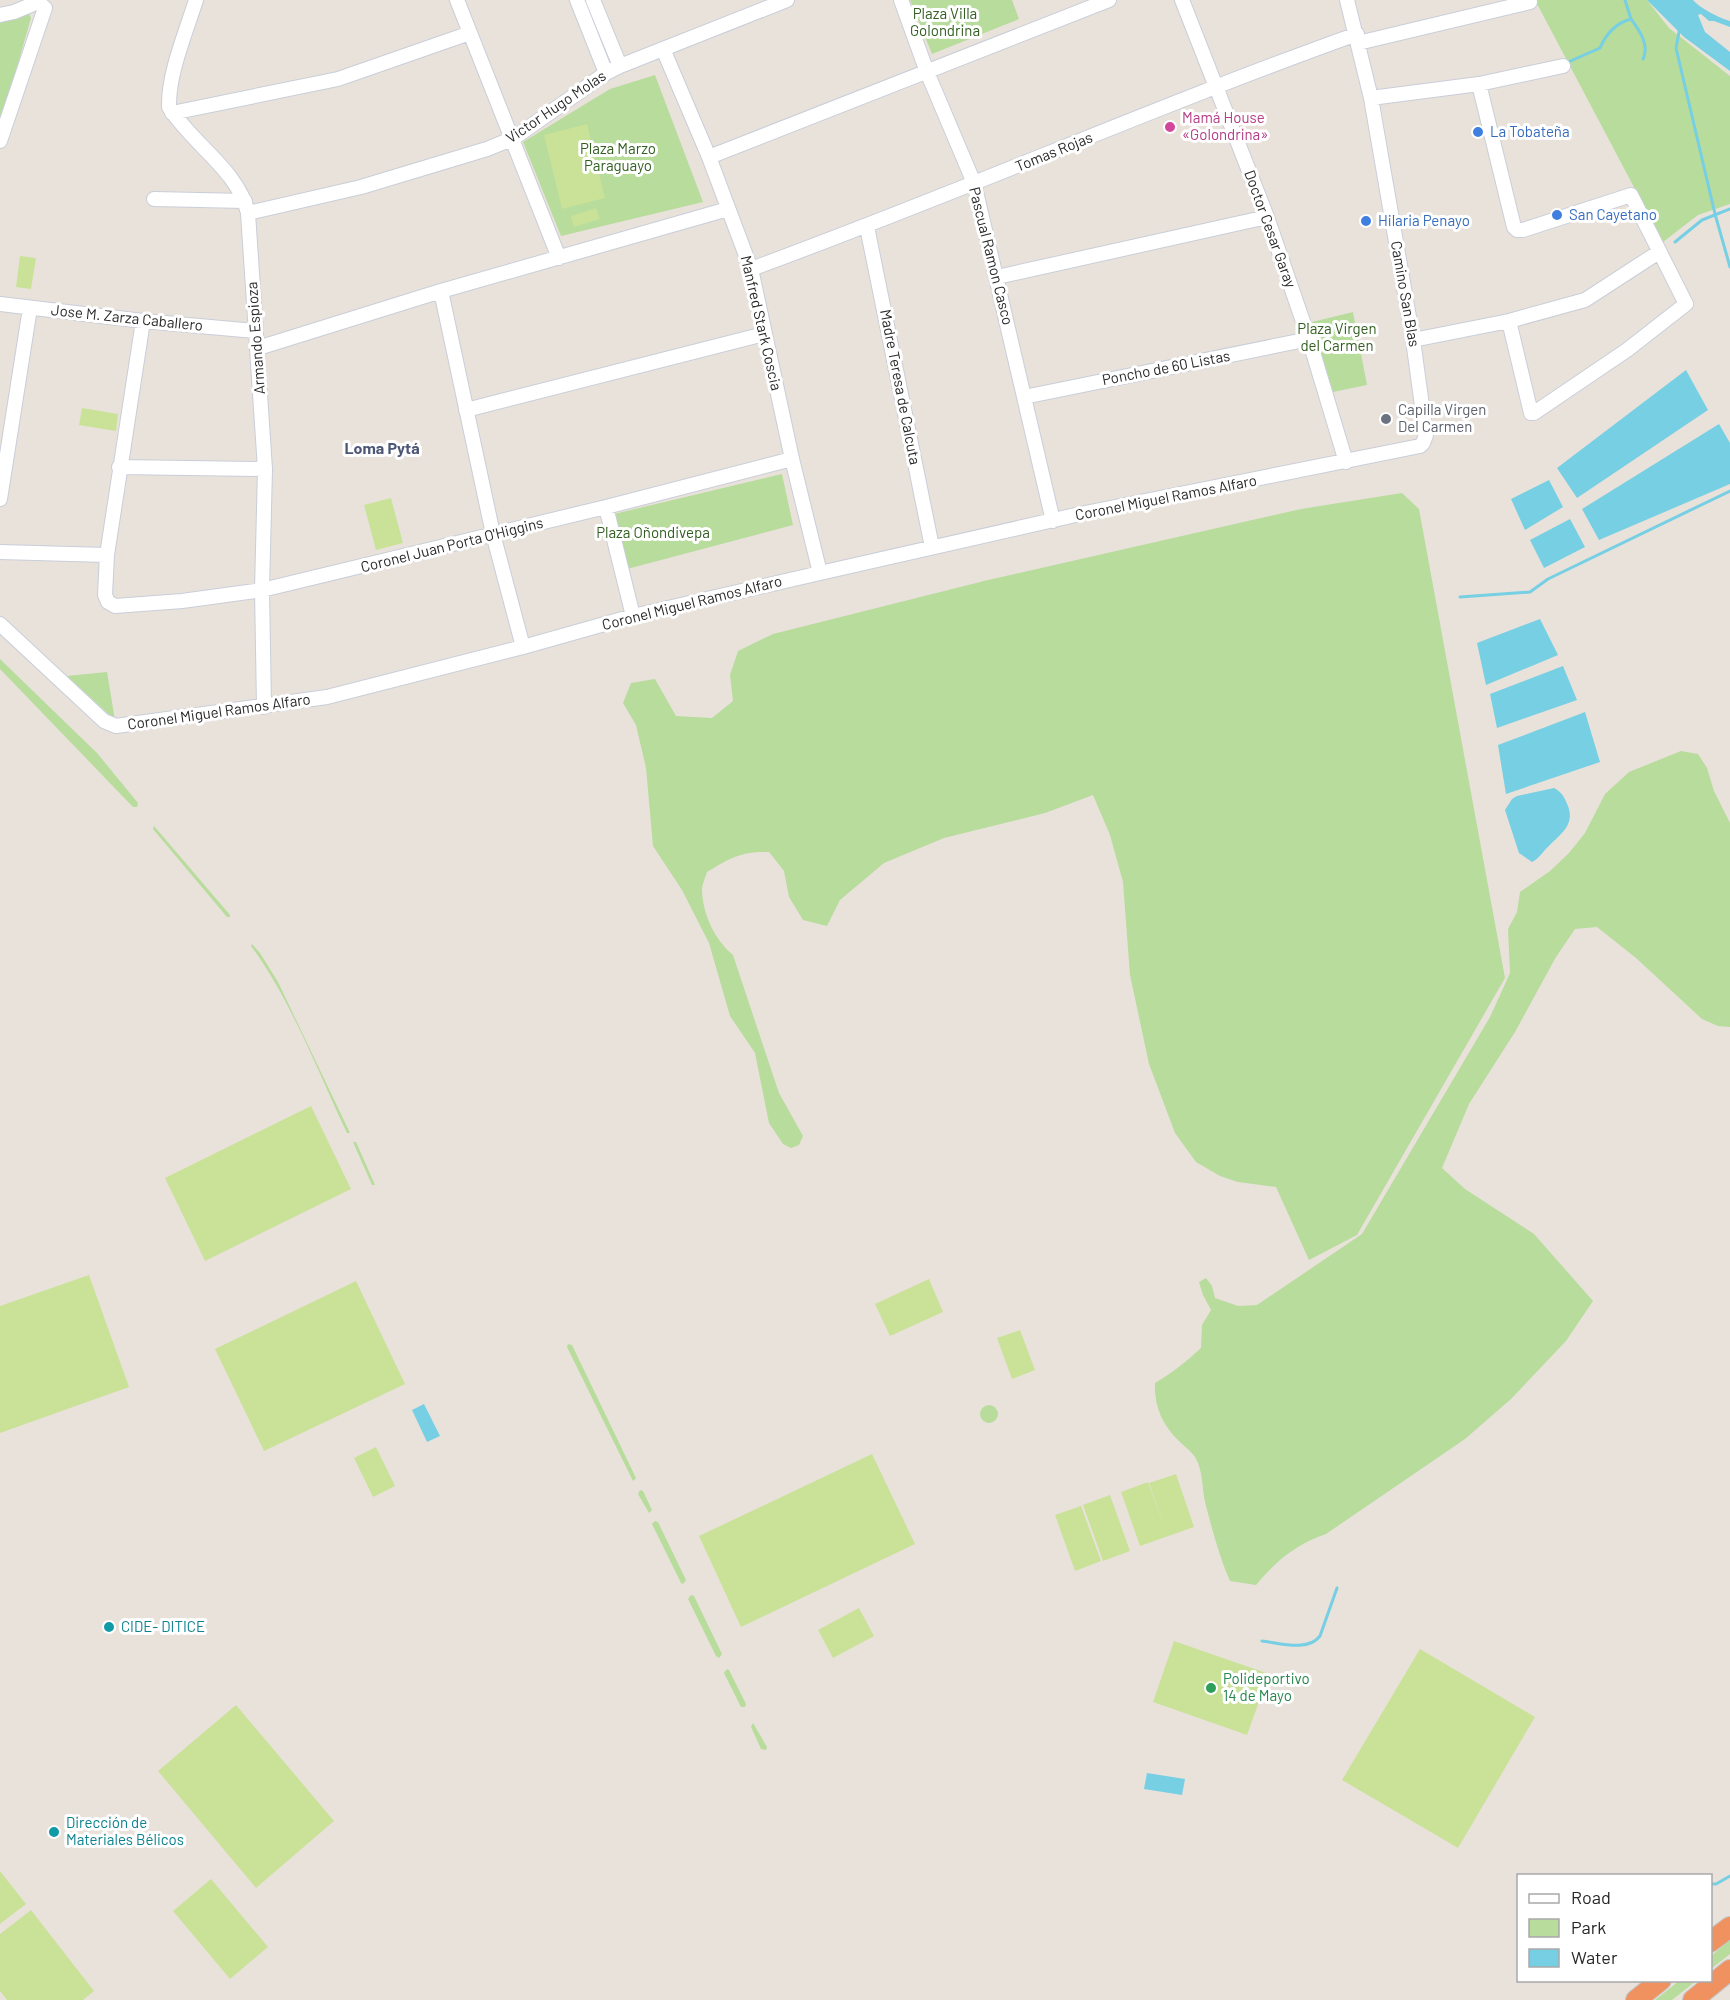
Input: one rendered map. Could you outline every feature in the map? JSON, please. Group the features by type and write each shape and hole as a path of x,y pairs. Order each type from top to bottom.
{"highway":[{"path":"1712,1940 1730,1927"},
{"path":"1693,2000 1730,1970"},
{"path":"1636,2000 1658,1982"}],"street":[{"path":"196,0 172,78 169,107 233,182 247,207"},
{"path":"457,0 514,138 559,258"},
{"path":"577,0 606,73"},
{"path":"593,0 620,66"},
{"name":"Victor Hugo Molas","path":"154,200 247,207 361,187 470,155 514,138 606,73 620,66 787,0"},
{"name":"Pascual Ramon Casco","path":"901,0 927,72 974,183 1053,521"},
{"path":"710,157 1109,0"},
{"name":"Doctor Cesar Garay","path":"1182,0 1267,217 1309,339 1346,462"},
{"name":"Camino San Blas","path":"1347,0 1371,98 1413,340 1426,435 1419,446"},
{"path":"0,15 38,2 45,8 0,141"},
{"name":"Tomas Rojas","path":"751,269 867,227 1217,87 1358,39 1530,3"},
{"path":"172,113 338,79 470,33"},
{"name":"Manfred Stark Coscia","path":"663,49 710,157 751,269 792,459 820,573"},
{"path":"1371,98 1479,84 1563,66"},
{"path":"1479,84 1514,227 1522,230 1631,195 1686,304 1627,350 1531,413 1509,321"},
{"name":"Armando Espioza","path":"247,207 265,469 262,590 264,707"},
{"path":"258,348 441,291 728,209"},
{"path":"997,277 1267,217"},
{"name":"Madre Teresa de Calcuta","path":"867,227 932,547"},
{"path":"1413,340 1566,307 1585,300 1659,252"},
{"path":"441,291 493,534 523,647"},
{"name":"Jose M. Zarza Caballero","path":"0,304 143,321 255,331"},
{"path":"0,499 30,308"},
{"path":"0,552 106,555 143,321"},
{"path":"466,410 765,334"},
{"name":"Poncho de 60 Listas","path":"1024,397 1309,339"},
{"name":"Coronel Miguel Ramos Alfaro","path":"0,624 110,725 116,726 327,697 523,647 633,616 932,547 1080,514 1419,446"},
{"name":"Coronel Juan Porta O'Higgins","path":"106,555 104,589 108,602 115,606 182,601 262,590 606,507 792,459"},
{"path":"119,467 265,469"},
{"path":"606,507 633,616"}],"green space":[{"name":"Plaza Villa Golondrina","path":"910,0 1012,0 1019,19 932,54"},
{"path":"1535,0 1647,0 1669,28 1730,76 1730,204 1698,215 1663,242"},
{"path":"29,14 31,18 0,126 0,23"},
{"name":"Plaza Marzo Paraguayo","path":"655,75 703,202 561,236 523,142 610,89"},
{"path":"587,124 605,198 562,209 544,135"},
{"path":"596,208 600,219 574,227 571,216"},
{"path":"20,256 36,258 31,289 16,287"},
{"name":"Plaza Virgen del Carmen","path":"1353,312 1367,385 1333,392 1312,322"},
{"path":"82,408 118,414 116,431 79,425"},
{"name":"Plaza Oñondivepa","path":"782,474 793,525 627,569 614,514"},
{"path":"1402,493 1419,509 1505,978 1357,1235 1309,1260 1276,1187 1238,1182 1220,1176 1196,1162 1175,1133 1149,1064 1130,975 1123,882 1110,835 1093,795 1045,813 944,838 884,863 840,900 827,926 803,920 789,897 784,871 769,852 736,856 707,872 702,891 708,918 721,942 733,955 779,1093 803,1136 799,1145 791,1148 783,1144 769,1123 755,1053 730,1016 709,943 682,890 653,846 646,768 636,725 623,703 631,683 655,679 676,716 712,718 733,701 730,675 738,651 773,634 988,580 1301,509"},
{"path":"391,498 403,543 376,550 364,505"},
{"path":"0,659 97,753 138,803 137,807 133,807 0,669"},
{"path":"107,672 115,720 67,676"},
{"path":"1681,751 1698,754 1707,768 1714,791 1730,823 1730,1027 1718,1026 1702,1019 1636,958 1597,927 1575,929 1556,957 1515,1032 1469,1104 1442,1168 1465,1189 1534,1234 1593,1301 1566,1341 1511,1399 1465,1439 1326,1534 1287,1554 1256,1585 1230,1581 1210,1522 1198,1462 1164,1422 1160,1415 1155,1391 1155,1383 1201,1348 1202,1325 1211,1310 1199,1282 1206,1278 1212,1286 1215,1298 1238,1306 1257,1305 1362,1234 1490,1017 1510,973 1508,929 1517,912 1520,892 1550,871 1569,853 1585,833 1605,794 1629,772"},
{"path":"154,826 230,917 227,917 153,829"},
{"path":"252,944 278,982 350,1133 347,1133 279,989 251,946"},
{"path":"311,1106 351,1189 205,1261 165,1178"},
{"path":"353,1142 356,1142 375,1185 372,1185"},
{"path":"89,1275 129,1387 0,1433 0,1306"},
{"path":"929,1279 943,1312 890,1336 875,1304"},
{"path":"356,1281 405,1384 264,1451 215,1349"},
{"path":"1020,1330 1035,1370 1012,1379 997,1338"},
{"path":"568,1344 572,1345 636,1478 633,1481 567,1347"},
{"path":"989,1405 995,1408 998,1414 995,1420 989,1423 983,1420 980,1414 983,1408"},
{"path":"376,1447 395,1486 373,1497 354,1458"},
{"path":"872,1454 915,1544 741,1627 699,1536"},
{"path":"1176,1474 1194,1527 1140,1546 1121,1492 1148,1482 1165,1529 1149,1483"},
{"path":"640,1490 643,1491 652,1510 649,1513 638,1494"},
{"path":"1110,1495 1130,1551 1103,1561 1083,1505"},
{"path":"1081,1506 1101,1561 1075,1571 1055,1515"},
{"path":"655,1521 658,1522 686,1580 683,1584 652,1524"},
{"path":"691,1595 694,1596 722,1654 719,1658 688,1599"},
{"path":"859,1608 874,1636 833,1658 818,1630"},
{"name":"Polideportivo 14 de Mayo","path":"1174,1641 1269,1674 1247,1735 1153,1702"},
{"path":"1420,1649 1535,1717 1458,1848 1342,1780"},
{"path":"727,1669 746,1704 745,1707 741,1707 724,1673"},
{"path":"236,1705 334,1821 256,1888 158,1771"},
{"path":"753,1723 767,1747 766,1750 761,1749 751,1727"},
{"path":"0,1871 26,1904 0,1924"},
{"path":"211,1879 268,1947 230,1979 173,1911"},
{"path":"31,1910 94,1991 83,2000 7,2000 0,1991 0,1934"},
{"path":"1730,1940 1730,1954 1712,1968 1712,1955"},
{"path":"1678,1982 1695,1982 1672,2000 1655,2000"}],"water":[{"path":"1647,0 1693,0 1710,12 1730,21 1730,27 1709,21 1701,14 1698,15 1705,32 1730,52 1730,71 1684,37"},
{"path":"1686,370 1708,410 1577,498 1557,468"},
{"path":"1719,424 1730,443 1730,484 1599,540 1582,509"},
{"path":"1549,480 1563,507 1525,530 1511,499"},
{"path":"1570,519 1585,547 1544,568 1530,540"},
{"path":"1540,619 1558,655 1486,685 1477,643"},
{"path":"1563,666 1577,700 1497,728 1490,694"},
{"path":"1585,712 1600,762 1506,794 1498,745"},
{"path":"1554,788 1563,796 1568,806 1570,819 1566,829 1532,862 1519,853 1505,810 1512,799 1517,796"},
{"path":"424,1404 440,1436 427,1442 412,1410"},
{"path":"1147,1773 1185,1779 1182,1795 1144,1789"}],"waterway":[{"path":"1566,63 1600,48 1612,30 1631,19 1625,0"},
{"path":"1631,19 1644,43 1643,59"},
{"path":"1680,27 1676,48 1715,214 1730,267"},
{"path":"1675,242 1702,220 1730,209"},
{"path":"1460,597 1530,592 1548,579 1730,491"},
{"path":"1262,1641 1293,1645 1315,1641 1320,1636 1337,1588"},
{"path":"1712,1884 1730,1876"}],"place":[{"name":"Mamá House «Golondrina»","path":"1170,127"},
{"name":"La Tobateña","path":"1478,132"},
{"name":"San Cayetano","path":"1557,215"},
{"name":"Hilaria Penayo","path":"1366,221"},
{"name":"Capilla Virgen Del Carmen","path":"1386,419"},
{"name":"CIDE- DITICE","path":"109,1627"},
{"name":"Polideportivo 14 de Mayo","path":"1211,1688"},
{"name":"Dirección de Materiales Bélicos","path":"54,1832"}],"district":[{"name":"Loma Pytá","path":"382,448"}]}
